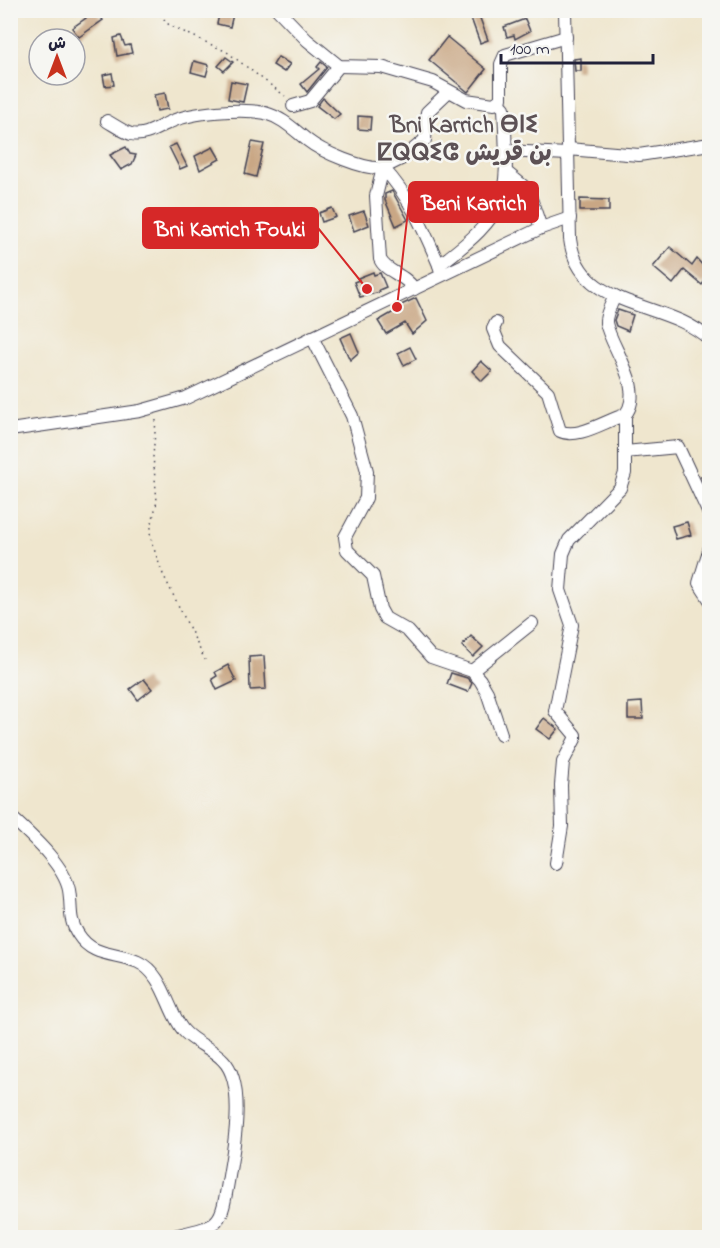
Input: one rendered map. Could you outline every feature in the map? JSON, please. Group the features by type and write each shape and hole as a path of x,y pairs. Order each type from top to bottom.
{"street":[{"path":"10,430 157,407 208,389 414,289 441,270 492,217 503,197 506,172 504,108 499,103 475,102 448,92 432,82 381,67 339,66 307,40 278,10"},
{"path":"565,10 571,248 577,265 587,278 615,296 693,328 710,340"},
{"path":"499,103 501,64 505,55 566,37"},
{"path":"293,106 310,101 328,83 339,66"},
{"path":"107,121 132,134 151,132 171,121 199,115 244,111 264,113 284,120 307,140 372,169 394,165 421,145 426,135 427,112 448,92"},
{"path":"506,151 568,151 639,155 710,144"},
{"path":"383,168 416,214 441,270"},
{"path":"383,168 376,196 380,259 386,267 403,275 414,289"},
{"path":"506,172 528,190 541,228"},
{"path":"441,270 570,218"},
{"path":"496,323 493,329 500,346 548,392 560,430 567,434 576,433 625,415 629,410 629,381 606,323 615,296"},
{"path":"312,338 352,416 367,471 366,498 345,537 347,550 373,576 380,609 385,618 408,631 431,657 472,671 488,692 501,734"},
{"path":"556,863 562,826 563,762 575,739 555,711 572,625 560,590 563,554 569,540 621,488 625,472 625,415"},
{"path":"625,452 678,447 710,516"},
{"path":"710,547 699,583 710,600"},
{"path":"472,671 532,623"},
{"path":"10,816 62,873 69,890 69,915 79,935 94,951 138,962 150,972 168,998 183,1029 221,1057 232,1069 236,1085 234,1150 224,1213 212,1227 165,1238"}],"path":[{"path":"156,10 169,25 240,61 282,93 293,106"},
{"path":"157,407 153,456 157,501 150,532 152,543 162,572 206,660"}],"building":[{"path":"89,10 95,10 103,20 87,31 87,27 73,27 86,18 84,15"},
{"path":"220,10 234,10 230,27 217,24"},
{"path":"468,10 477,10 488,40 480,43"},
{"path":"525,19 530,31 515,39 514,35 507,37 504,27"},
{"path":"121,36 125,46 130,45 132,53 117,56 114,38"},
{"path":"447,37 486,69 468,92 429,60"},
{"path":"226,57 233,62 224,71 218,66"},
{"path":"278,57 290,64 284,72 273,65"},
{"path":"581,58 581,71 575,71 574,59"},
{"path":"194,61 209,65 206,76 191,72"},
{"path":"321,62 327,67 307,92 301,84 319,69 317,67"},
{"path":"112,73 114,85 105,86 103,75"},
{"path":"231,81 247,84 243,102 228,99"},
{"path":"165,93 168,109 157,111 154,95"},
{"path":"323,98 340,114 334,119 317,106"},
{"path":"358,116 371,117 370,130 358,129"},
{"path":"252,142 264,144 256,177 245,174"},
{"path":"176,144 187,166 180,169 169,147"},
{"path":"126,147 130,154 136,155 132,164 121,170 110,155"},
{"path":"213,147 220,159 200,170 195,156"},
{"path":"392,191 408,220 396,226 385,200 385,194"},
{"path":"580,199 609,200 609,211 580,211"},
{"path":"332,208 336,217 322,222 319,213"},
{"path":"364,211 369,225 354,231 349,216"},
{"path":"670,247 692,266 697,259 710,274 702,285 684,270 673,284 653,267"},
{"path":"373,272 374,275 380,273 386,287 379,290 380,292 360,297 354,282"},
{"path":"416,298 427,321 412,334 405,323 386,334 378,321 399,309 397,307"},
{"path":"618,310 633,315 628,331 616,326 614,320"},
{"path":"351,333 359,352 350,360 340,338"},
{"path":"410,347 416,359 404,365 398,353"},
{"path":"481,361 492,371 482,381 472,371"},
{"path":"710,474 710,495 701,477"},
{"path":"687,522 691,535 676,539 672,526"},
{"path":"471,636 483,647 473,657 462,646"},
{"path":"264,656 266,689 250,690 249,657"},
{"path":"228,665 236,681 217,690 212,679 217,676 215,672"},
{"path":"451,673 467,678 472,683 468,692 447,684"},
{"path":"144,679 152,689 138,700 130,689"},
{"path":"642,702 643,719 628,719 628,703"},
{"path":"544,718 558,729 550,739 536,729"}],"place":[{"name":"Bni Karrich Fouki","path":"367,289"},
{"name":"Beni Karrich","path":"397,307"}],"district":[{"name":"Bni Karrich ⴱⵏⵉ ⵇⵕⵕⵉⵛ بن قريش","path":"464,138"}]}
